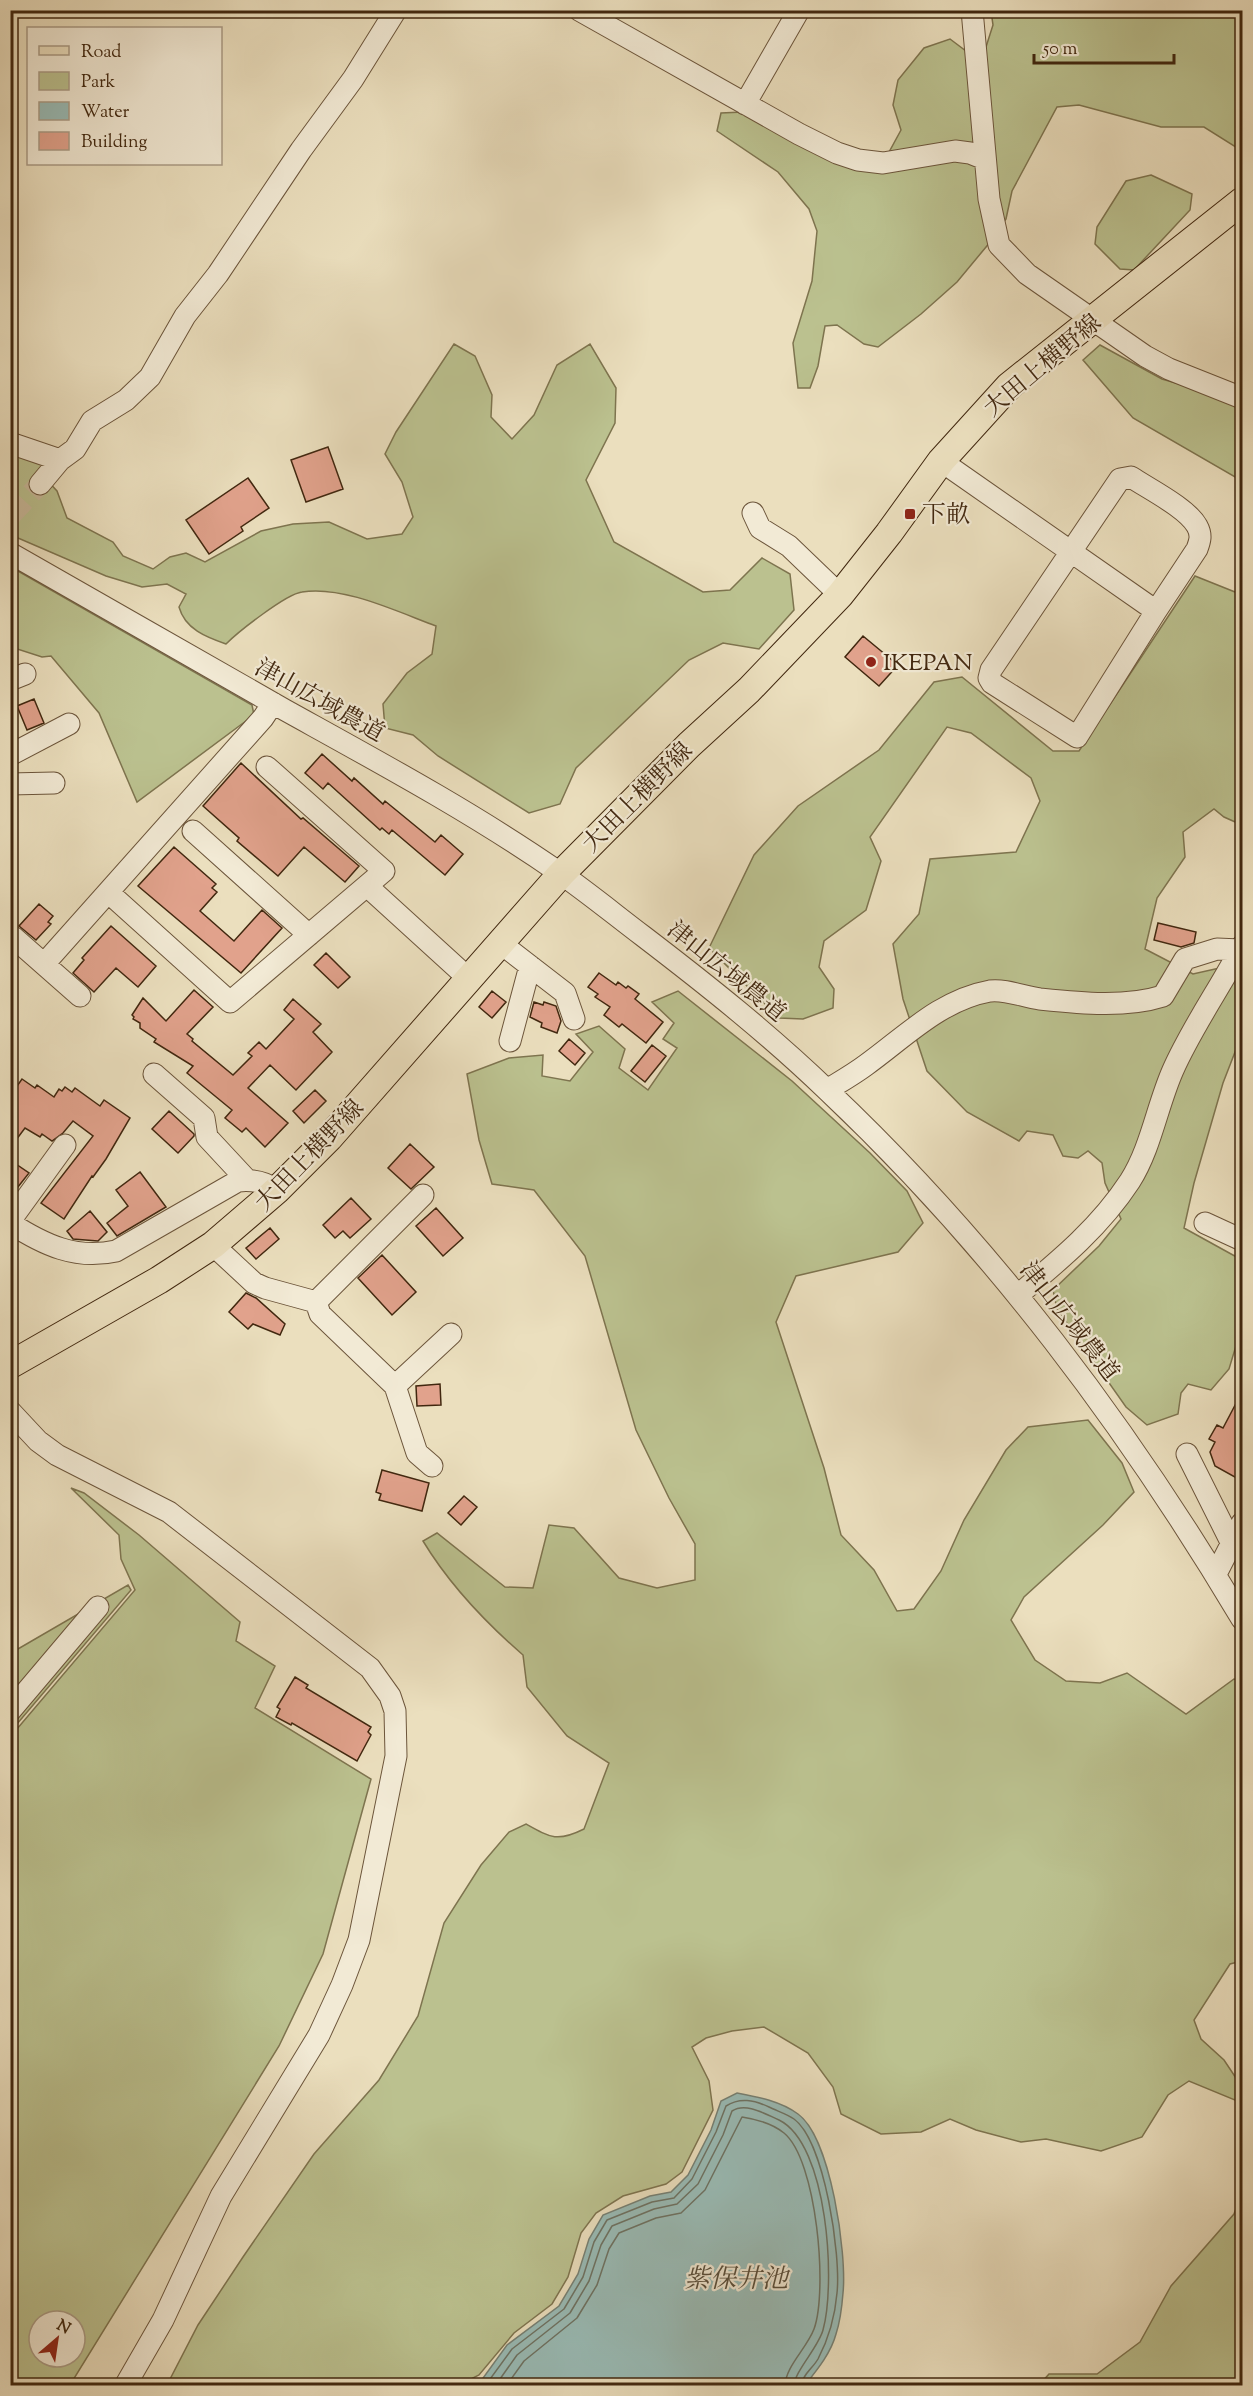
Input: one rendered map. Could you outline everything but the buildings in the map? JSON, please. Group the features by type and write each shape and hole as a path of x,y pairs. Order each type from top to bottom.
{"main road":[{"name":"大田上横野線","path":"10,1365 159,1280 213,1245 277,1190 328,1138 561,874 689,745 750,690 840,595 889,533 941,461 1009,386 1242,201"}],"street":[{"path":"579,10 799,134 837,153 858,160 883,163 955,150 985,159"},
{"path":"746,104 799,10"},
{"path":"972,10 985,159 993,228 999,245 1027,274 1092,321 1161,365 1242,398"},
{"path":"40,484 60,460 75,449 92,421 126,400 150,377 185,316 224,265 301,150 353,80 396,13"},
{"path":"10,443 60,460"},
{"path":"941,461 1156,611"},
{"path":"1131,477 1186,514 1197,526 1201,539 1197,549 1156,611 1077,737 992,683 989,678 991,670 1120,479 1131,477"},
{"path":"753,513 760,528 789,546 840,595"},
{"name":"津山広域農道","path":"10,553 436,795 561,874 700,981 768,1037 827,1090 934,1198 1018,1295 1096,1394 1156,1480 1242,1619"},
{"path":"44,964 263,718 273,703"},
{"path":"10,755 69,724"},
{"path":"109,893 230,1002 384,871 267,767"},
{"path":"10,784 54,783"},
{"path":"193,831 309,935"},
{"path":"367,886 468,978"},
{"path":"13,937 80,996"},
{"path":"499,942 565,993 574,1019"},
{"path":"827,1090 867,1065 903,1034 938,1011 977,995 993,991 1037,998 1106,1003 1154,999 1163,996 1185,959 1217,949 1241,948"},
{"path":"1018,1295 1070,1252 1101,1221 1131,1180 1145,1151 1173,1070 1241,948"},
{"path":"510,1041 530,966"},
{"path":"154,1074 204,1118 207,1137 247,1180"},
{"path":"65,1145 10,1222 28,1235 66,1252 91,1255 116,1251 238,1181 247,1180 268,1184 277,1190"},
{"path":"316,1302 423,1195"},
{"path":"1205,1223 1242,1240"},
{"path":"213,1245 254,1283 316,1302"},
{"path":"316,1302 320,1314 395,1386 417,1453 432,1466"},
{"path":"395,1386 451,1334"},
{"path":"10,1411 38,1441 57,1455 169,1512 370,1668 390,1696 395,1711 396,1756 373,1876 359,1940 342,1985 319,2035 221,2196 163,2320 125,2385"},
{"path":"1187,1454 1232,1544"},
{"path":"1216,1574 1242,1523"},
{"path":"10,1711 98,1607"}],"green space":[{"path":"991,11 1242,11 1242,151 1204,127 1161,127 1079,105 1057,107 1012,191 1006,219 957,282 921,314 878,347 864,344 837,325 825,326 818,366 810,388 798,388 793,343 812,281 817,231 809,209 778,172 717,131 721,113 743,112 840,163 889,152 901,130 893,105 898,80 924,48 950,39 966,51 985,50 993,25"},
{"path":"1151,175 1192,194 1190,210 1134,270 1120,269 1095,244 1097,227 1126,181"},
{"path":"454,344 475,356 492,395 491,417 512,439 534,415 557,365 590,344 616,388 615,423 586,480 614,542 703,592 730,590 762,558 790,574 794,610 759,649 723,643 689,660 576,768 560,804 529,813 438,756 413,735 385,728 383,704 407,673 432,654 436,626 352,596 334,592 302,592 274,606 226,644 191,627 179,607 186,594 167,584 142,587 106,576 11,535 10,451 43,465 41,474 57,491 67,518 113,542 123,556 153,569 170,557 186,553 205,562 261,531 293,524 329,522 367,539 402,534 413,517 402,482 385,454 396,432"},
{"path":"1100,345 1162,379 1242,402 1242,481 1133,418 1083,360"},
{"path":"11,567 252,705 254,715 137,802 99,713 51,656 42,657 11,647"},
{"path":"1195,576 1235,592 1242,579 1242,741 1240,747 1242,749 1242,825 1224,817 1214,809 1183,832 1185,857 1157,898 1145,949 1193,974 1242,963 1242,1034 1223,1083 1194,1183 1184,1228 1242,1260 1242,1326 1229,1369 1211,1390 1188,1384 1181,1393 1178,1414 1147,1425 1126,1407 1057,1309 1053,1290 1099,1246 1121,1219 1105,1183 1102,1163 1088,1151 1078,1158 1063,1156 1053,1135 1027,1131 1019,1141 967,1112 927,1071 903,999 893,944 919,914 930,859 1016,852 1040,801 1031,778 971,733 947,727 870,837 881,861 866,910 824,941 819,967 834,989 833,1008 803,1019 779,1018 709,948 754,855 798,806 879,750 934,682 962,677 1053,751 1079,751"},
{"path":"678,991 792,1081 870,1153 907,1191 923,1223 898,1252 796,1276 776,1322 824,1468 841,1535 874,1570 897,1611 914,1609 941,1571 964,1520 1006,1450 1028,1427 1088,1420 1122,1463 1134,1492 1103,1525 1024,1597 1011,1620 1035,1660 1066,1681 1100,1683 1127,1673 1186,1714 1234,1679 1242,1680 1242,1961 1230,1964 1194,2020 1201,2039 1224,2060 1236,2078 1242,2080 1242,2103 1189,2081 1168,2095 1142,2137 1101,2151 1046,2139 1021,2142 976,2130 950,2119 921,2132 881,2134 841,2114 833,2087 808,2053 764,2027 732,2031 706,2038 692,2047 709,2081 713,2110 682,2172 666,2184 623,2196 596,2213 581,2233 568,2277 552,2304 514,2333 479,2375 467,2381 447,2379 441,2386 167,2385 198,2325 243,2257 314,2154 379,2080 418,2016 444,1923 481,1865 509,1832 526,1824 555,1837 567,1836 584,1829 609,1763 567,1736 527,1687 523,1655 469,1602 444,1572 423,1541 437,1533 505,1587 533,1588 549,1525 574,1528 619,1578 657,1588 695,1580 695,1544 669,1498 636,1430 585,1256 534,1190 492,1184 479,1140 467,1074 509,1058 543,1055 542,1076 570,1081 593,1052 576,1034 599,1026 625,1049 619,1068 648,1090 677,1048 663,1039 674,1023 652,1002"},
{"path":"71,1488 84,1493 139,1535 240,1622 236,1641 275,1666 255,1708 371,1779 323,1954 279,2046 87,2357 87,2309 27,2309 27,2369 80,2369 70,2385 11,2385 11,1736 135,1590 121,1559 119,1535"},
{"path":"128,1585 131,1590 11,1731 11,1653"},
{"path":"1242,2192 1242,2385 1039,2385 1049,2374 1097,2374 1140,2342 1171,2286 1234,2214"}],"water":[{"name":"紫保井池","path":"737,2093 776,2103 798,2114 810,2127 828,2171 842,2252 844,2275 841,2314 831,2348 805,2385 478,2385 507,2345 559,2306 578,2274 589,2239 603,2215 650,2196 671,2192 688,2175 711,2130 721,2101"}],"tunnel":[{"path":"10,516 40,484"}],"place":[{"name":"下畝","path":"910,514"},
{"name":"IKEPAN","path":"871,662"}]}
